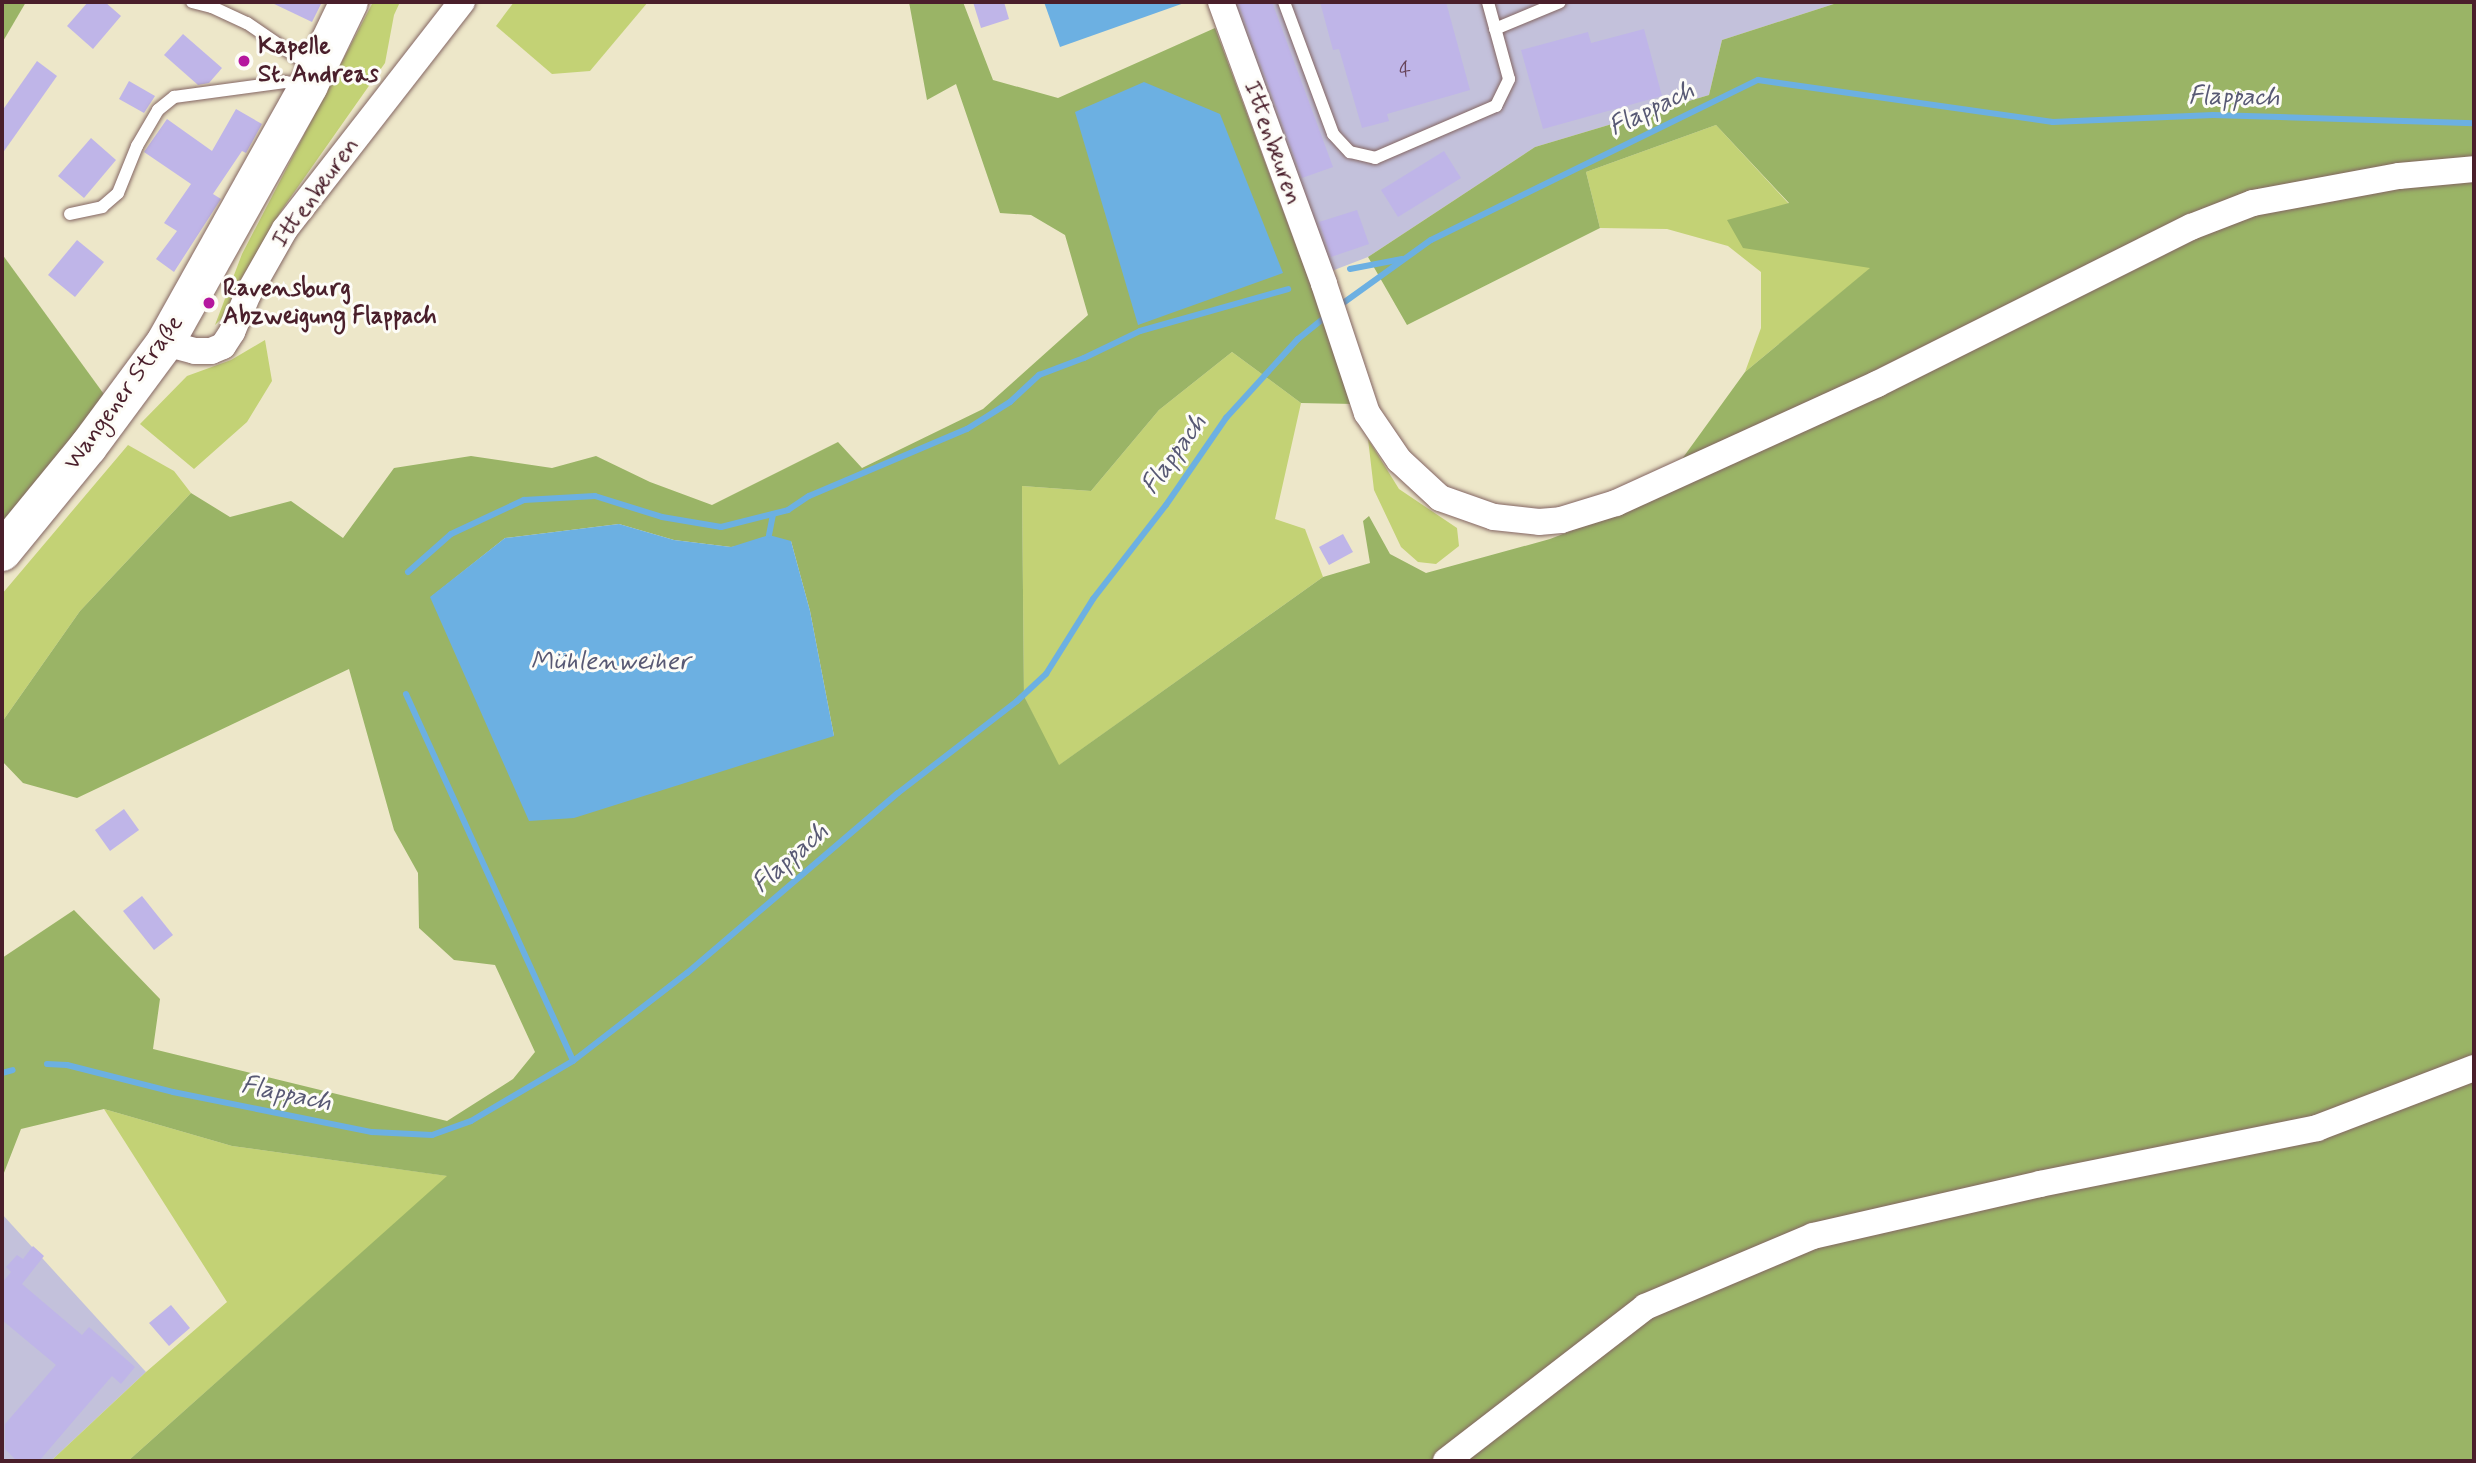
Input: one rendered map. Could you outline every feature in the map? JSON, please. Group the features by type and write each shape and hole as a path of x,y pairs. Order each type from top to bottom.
{"main road":[{"name":"Wangener Straße","path":"4,553 165,343 312,78 349,2"}],"street":[{"name":"Ittenbeuren","path":"165,343 195,351 211,351 223,346 285,229 462,2"},
{"name":"Ittenbeuren","path":"1221,2 1326,290 1367,413 1399,460 1440,498 1494,517 1561,520 1616,503 1762,439 2204,222 2253,203 2399,176 2474,169"},
{"path":"1446,1461 1645,1307 1813,1236 2040,1184 2317,1128 2474,1068"}],"lane":[{"path":"192,2 212,7 247,23 312,78"},
{"path":"1284,2 1333,134 1350,152 1376,158 1496,106 1509,79 1488,2"},
{"path":"1495,29 1560,2"},
{"path":"70,214 102,207 118,193 137,146 158,110 174,97 312,78"}],"shaded area":[{"path":"1232,2 1840,2 1722,40 1709,95 1535,147 1368,257 1329,272"},
{"path":"2,1214 146,1372 51,1461 2,1461"}],"green space":[{"path":"2,2 26,2 2,43"},
{"path":"373,2 400,2 394,15 385,63 281,211 241,279 227,313 215,325 242,254"},
{"path":"514,2 648,2 590,71 552,74 496,26"},
{"path":"909,2 963,2 993,80 1058,98 1215,28 1355,404 1301,403 1232,352 1159,410 1091,491 1022,486 1024,696 1059,765 1323,577 1370,563 1363,521 1369,516 1390,554 1426,573 1550,539 1653,499 1745,372 1870,268 1743,248 1727,220 1789,203 1716,125 1586,172 1600,228 1407,325 1368,257 1535,147 1709,95 1722,40 1840,2 2474,2 2474,1461 128,1461 447,1176 232,1146 104,1109 21,1129 2,1178 2,958 74,910 160,999 153,1049 447,1121 513,1079 535,1052 495,965 454,960 419,928 418,873 394,830 349,669 77,798 23,783 2,761 2,722 80,611 191,493 230,517 291,501 343,538 394,468 471,456 552,468 596,456 650,482 712,505 838,442 862,468 983,409 1088,315 1065,235 1031,215 1000,213 956,84 927,100","holes":["619,524 674,540 731,547 791,541 810,611 834,736 431,597 505,538"]},
{"path":"1716,125 1789,204 1871,268 1745,372 1761,328 1761,272 1728,246 1667,229 1600,228 1586,172"},
{"path":"2,254 106,397 2,552"},
{"path":"265,340 272,381 247,422 194,469 140,424 187,376 231,360"},
{"path":"1232,352 1301,403 1275,519 1305,529 1323,577 1058,766 1024,696 1022,486 1091,491 1159,410"},
{"path":"1368,439 1399,489 1457,528 1459,546 1436,564 1418,562 1401,547 1374,490"},
{"path":"128,445 174,471 191,493 80,611 2,722 2,594"},
{"path":"104,1109 232,1146 448,1176 128,1461 51,1461 146,1372 227,1302"}],"water":[{"path":"1044,2 1187,2 1060,47"},
{"path":"1144,82 1220,114 1283,273 1138,325 1075,112"},
{"name":"Mühlenweiher","path":"619,524 674,540 731,547 769,535 791,541 810,611 834,736 574,818 529,821 430,597 505,538"}],"building":[{"path":"88,2 105,2 121,16 93,49 67,26"},
{"path":"270,2 322,2 312,22"},
{"path":"973,2 1004,2 1009,19 981,28"},
{"path":"1238,2 1272,2 1333,167 1302,178"},
{"path":"1320,2 1446,2 1470,90 1387,114 1389,121 1362,128 1339,49 1333,50"},
{"path":"1644,29 1662,96 1543,129 1521,50 1588,32 1591,43"},
{"path":"183,34 222,68 209,83 198,85 164,55"},
{"path":"37,61 57,76 2,154 2,111"},
{"path":"129,81 155,96 144,113 119,99"},
{"path":"236,109 262,124 246,153 242,151 213,194 221,199 174,272 156,259 177,231 164,223 191,184 144,152 167,119 212,151"},
{"path":"91,138 116,160 84,198 58,176"},
{"path":"1444,151 1461,178 1398,217 1381,190"},
{"path":"1357,210 1369,244 1331,257 1319,222"},
{"path":"77,240 104,262 75,297 48,275"},
{"path":"1343,534 1353,552 1329,565 1319,547"},
{"path":"124,809 139,830 110,851 95,830"},
{"path":"142,896 173,935 154,950 123,911"},
{"path":"33,1246 44,1256 22,1284 82,1335 89,1327 135,1367 121,1384 112,1376 39,1461 17,1461 5,1449 5,1424 56,1365 2,1320 2,1283 11,1272 6,1267 17,1255 23,1259"},
{"path":"171,1305 190,1328 169,1346 149,1323"}],"waterway":[{"name":"Flappach","path":"1339,306 1431,240 1758,80 2053,122 2213,115 2474,123"},
{"path":"1350,269 1402,259"},
{"path":"408,572 451,534 524,500 595,496 662,517 721,527 788,510 809,496 967,429 1010,402 1039,375 1084,358 1140,331 1288,289"},
{"name":"Flappach","path":"47,1064 67,1065 173,1092 372,1132 432,1135 471,1121 573,1061 687,973 898,793 1017,701 1046,674 1093,599 1166,505 1226,418 1298,339 1328,315"},
{"path":"769,535 773,514"},
{"path":"406,694 573,1061"},
{"name":"Flappach","path":"2,1073 13,1070"}],"place":[{"name":"Kapelle St. Andreas","path":"244,61"},
{"name":"Ravensburg Abzweigung Flappach","path":"209,303"}]}
